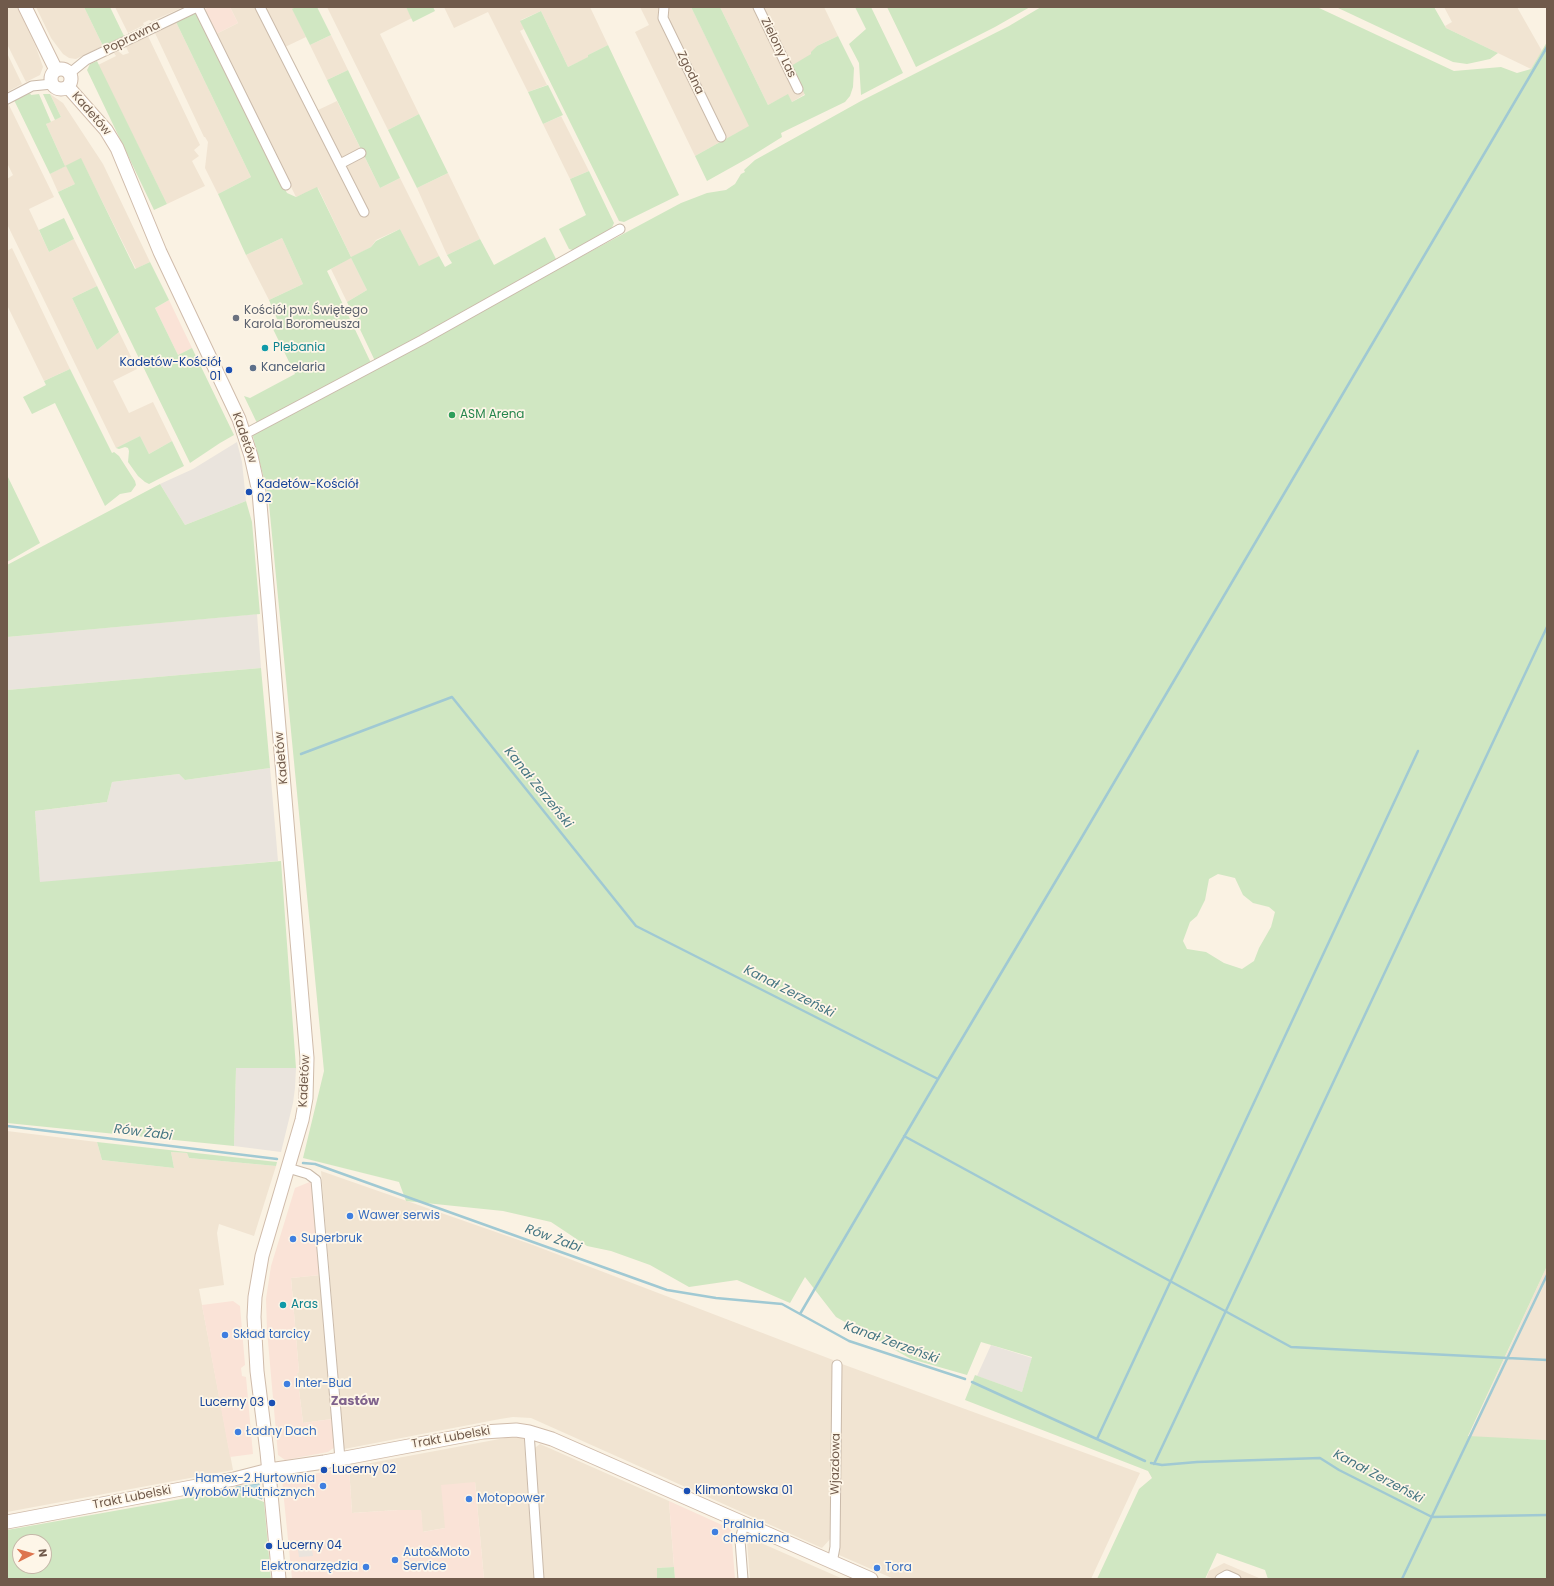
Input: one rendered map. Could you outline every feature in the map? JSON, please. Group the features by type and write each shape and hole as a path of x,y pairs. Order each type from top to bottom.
{"street":[{"path":"25,7 56,70"},
{"path":"260,7 364,212"},
{"name":"Zgodna","path":"664,7 663,18 721,138"},
{"name":"Zielony Las","path":"758,7 798,89"},
{"path":"194,8 286,185"},
{"name":"Poprawna","path":"70,73 86,60 194,8"},
{"path":"65,69 70,73 71,79 68,87 57,88 52,84 51,76 56,70 65,69"},
{"path":"7,99 32,86 52,84"},
{"name":"Kadetów","path":"68,87 111,137 160,252 222,380 245,434 259,492 307,1058 306,1098 302,1120 262,1256 255,1297 254,1317 257,1371 269,1470 279,1579"},
{"path":"340,164 360,153"},
{"path":"245,434 422,340 620,229"},
{"path":"288,1168 308,1174 316,1180 340,1459"},
{"name":"Wjazdowa","path":"832,1562 835,1547 837,1365"},
{"name":"Trakt Lubelski","path":"7,1522 234,1479 269,1470 340,1459 483,1432 509,1430 529,1432 552,1439 871,1579"},
{"path":"529,1432 539,1579"},
{"path":"743,1579 740,1540 744,1524"},
{"path":"1220,1579 1227,1575 1236,1579"}],"shaded area":[{"path":"17,7 36,47 43,67 40,75 26,82 7,44 7,9"},
{"path":"36,7 84,7 103,46 76,59 69,58 63,54 51,38"},
{"path":"115,7 184,7 152,21 149,20 143,23 144,25 128,33"},
{"path":"209,7 230,7 238,23 216,34 205,9"},
{"path":"230,7 258,7 316,111 337,101 380,188 400,178 439,256 419,267 400,229 376,240 371,247 351,258 367,290 347,302 331,269 351,257 318,188 296,197 216,34 238,23"},
{"path":"265,7 296,7 293,9 306,37 285,47"},
{"path":"327,7 406,7 412,18 380,34 419,114 388,130"},
{"path":"444,7 590,7 608,45 588,55 589,57 568,67 541,11 521,20 524,29 520,31 547,85 528,92 488,12 454,28"},
{"path":"640,7 691,7 750,126 695,156 635,32 649,25"},
{"path":"720,7 824,7 838,36 817,46 811,54 805,94 792,102 788,95 768,105"},
{"path":"1444,7 1517,7 1542,51 1531,69 1446,28 1445,26 1452,22"},
{"path":"176,22 251,177 218,194 205,168 208,142 204,137 155,33"},
{"path":"331,35 348,70 327,80 310,45"},
{"path":"148,36 200,145 194,150 199,156 192,161 205,186 167,204 98,65 116,56 114,53 118,51 123,55 129,53 126,47"},
{"path":"7,53 22,84 7,92"},
{"path":"50,94 63,103 103,164 150,262 136,269 81,159 75,184 58,192 50,174 65,166 46,124 61,117"},
{"path":"8,103 54,197 29,209 49,252 74,239 97,286 72,298 97,350 119,332 137,369 113,381 129,413 153,402 172,441 149,454 140,436 116,448 7,224 7,179 13,175 7,163"},
{"path":"561,116 589,171 570,179 543,124"},
{"path":"448,173 480,239 447,255 417,188"},
{"path":"282,238 303,284 269,300 246,255"},
{"path":"12,248 70,369 44,381 7,305 7,251"},
{"path":"169,300 192,348 178,355 155,308"},
{"path":"237,442 242,462 246,501 185,525 160,484 193,469"},
{"path":"257,614 261,668 7,690 7,637"},
{"path":"270,768 278,861 40,883 35,811 107,802 112,782 179,774 185,780"},
{"path":"236,1068 296,1068 293,1103 281,1152 234,1146"},
{"path":"7,1131 97,1142 102,1160 174,1168 171,1152 187,1153 189,1158 276,1166 254,1236 219,1224 217,1233 224,1285 199,1289 233,1470 7,1512"},
{"path":"321,1171 533,1245 833,1360 832,1537 822,1548 531,1418 513,1417 500,1419 344,1449"},
{"path":"312,1181 320,1275 291,1278 299,1372 297,1373 303,1423 332,1419 335,1447 328,1452 285,1460 278,1455 267,1330 266,1299 271,1266 295,1188"},
{"path":"1547,1266 1547,1440 1468,1437 1476,1420"},
{"path":"320,1275 332,1419 303,1423 297,1373 299,1372 291,1278"},
{"name":"Skład tarcicy","path":"233,1301 240,1306 245,1365 241,1368 242,1376 246,1377 253,1454 230,1457 202,1305"},
{"path":"991,1345 1032,1358 1022,1392 977,1376"},
{"path":"842,1364 1140,1473 1091,1579 894,1579 839,1555 840,1367"},
{"path":"505,1438 524,1438 534,1579 484,1579 475,1482 445,1528 422,1532 421,1511 399,1510 352,1513 349,1467"},
{"path":"540,1444 669,1501 674,1567 657,1568 657,1579 543,1579 532,1450"},
{"path":"349,1467 352,1513 421,1510 423,1532 445,1528 441,1485 475,1482 484,1579 292,1579 282,1480"},
{"path":"669,1501 731,1529 735,1579 675,1579"},
{"path":"752,1539 843,1579 750,1579 747,1542"},
{"path":"311,1542 313,1556 299,1557 297,1543"},
{"path":"1224,1563 1259,1579 1206,1579 1209,1571"}],"green space":[{"path":"84,7 110,7 124,36 103,46"},
{"path":"296,7 317,7 331,35 310,45 292,9"},
{"path":"406,7 433,7 435,11 413,22"},
{"path":"691,7 720,7 768,105 788,94 792,102 805,95 791,66 811,54 817,46 838,36 854,68 853,87 850,96 845,102 781,133 782,137 707,181 695,156 749,126"},
{"path":"855,7 871,7 903,73 861,95 859,63 849,44 866,29"},
{"path":"887,7 1030,7 995,27 916,67"},
{"path":"1041,7 1317,7 1454,71 1501,67 1517,73 1531,69 1547,42 1547,1266 1468,1436 1547,1440 1547,1579 1268,1579 1265,1570 1217,1553 1205,1579 1097,1579 1139,1489 1152,1478 1148,1471 965,1400 975,1375 1022,1392 1032,1357 981,1342 967,1375 911,1359 836,1317 805,1277 790,1303 737,1280 689,1287 650,1265 611,1251 587,1246 551,1222 503,1211 406,1201 399,1182 303,1158 324,1071 268,494 252,433 681,203 707,193 726,190 735,184 741,174 745,172 744,170 755,160 861,101 1009,26","holes":["1218,874 1235,878 1243,895 1253,903 1269,907 1275,912 1271,927 1259,948 1254,961 1242,969 1224,963 1206,952 1187,949 1183,941 1190,922 1197,916 1205,900 1209,879"]},
{"path":"1336,7 1434,7 1446,28 1498,53 1490,59 1467,64 1453,62"},
{"path":"541,11 568,67 608,45 679,195 624,222 619,221 520,21"},
{"path":"196,13 287,193 296,197 317,187 351,257 371,247 376,241 400,229 419,266 439,256 445,267 452,263 447,255 480,239 494,265 545,237 557,261 375,361 347,302 367,290 351,258 327,271 371,363 257,423 244,396 250,398 295,374 273,329 280,326 269,300 303,284 282,238 246,255 218,194 251,177 176,22"},
{"path":"97,61 167,204 154,210 87,70 90,64"},
{"path":"348,70 400,178 380,188 327,80"},
{"path":"548,85 563,115 543,124 528,92"},
{"path":"30,93 31,95 39,94 51,122 46,124 65,166 81,158 135,269 150,262 169,300 155,308 178,355 192,348 234,435 190,463 58,192 75,184 66,166 50,174 14,100"},
{"path":"43,94 50,94 61,117 55,120"},
{"path":"419,114 448,173 417,188 388,130"},
{"path":"589,171 614,223 610,232 576,251 569,249 559,229 586,215 570,179"},
{"path":"64,218 74,239 49,252 39,230"},
{"path":"97,286 119,332 97,350 72,298"},
{"path":"70,369 112,453 114,452 119,456 135,481 136,485 131,492 120,494 105,506 55,403 32,414 23,397 46,385 44,381"},
{"path":"140,436 149,454 172,441 184,466 149,484 145,482 138,476 128,462 128,448 116,448"},
{"path":"7,475 40,543 7,562"},
{"path":"160,484 185,525 246,501 252,522 260,614 7,637 7,565"},
{"path":"261,668 270,768 185,780 179,774 112,782 107,802 35,811 40,882 281,861 296,1068 236,1068 234,1146 7,1123 7,690"},
{"path":"97,1142 277,1162 276,1166 189,1158 187,1153 171,1152 174,1168 102,1160"},
{"path":"232,1490 264,1502 271,1579 7,1579 7,1530"},
{"path":"674,1567 675,1579 657,1579 657,1568"}],"water":[{"path":"259,1484 262,1499 236,1489 236,1487"}],"waterway":[{"path":"938,1079 1547,47"},
{"path":"1154,1464 1547,627"},
{"name":"Kanał Zerzeński","path":"301,754 452,697 636,926 938,1079 800,1314 849,1341 965,1379"},
{"path":"1097,1439 1418,751"},
{"name":"Rów Żabi","path":"7,1126 277,1159"},
{"path":"904,1136 1291,1347 1547,1360"},
{"name":"Rów Żabi","path":"303,1163 315,1164 667,1290 716,1298 782,1304 800,1314"},
{"path":"1402,1579 1547,1275"},
{"name":"Kanał Zerzeński","path":"972,1382 1145,1461"},
{"name":"Kanał Zerzeński","path":"1151,1463 1162,1465 1197,1462 1320,1458 1339,1470 1432,1517 1547,1515"}],"place":[{"name":"Kościół pw. Świętego Karola Boromeusza","path":"236,318"},
{"name":"Plebania","path":"265,348"},
{"name":"Kancelaria","path":"253,368"},
{"name":"Kadetów-Kościół 01","path":"229,370"},
{"name":"ASM Arena","path":"452,415"},
{"name":"Kadetów-Kościół 02","path":"249,492"},
{"name":"Wawer serwis","path":"350,1216"},
{"name":"Superbruk","path":"293,1239"},
{"name":"Aras","path":"283,1305"},
{"name":"Skład tarcicy","path":"225,1335"},
{"name":"Inter-Bud","path":"287,1384"},
{"name":"Lucerny 03","path":"272,1403"},
{"name":"Ładny Dach","path":"238,1432"},
{"name":"Lucerny 02","path":"324,1470"},
{"name":"Hamex-2 Hurtownia Wyrobów Hutnicznych","path":"323,1486"},
{"name":"Klimontowska 01","path":"687,1491"},
{"name":"Motopower","path":"469,1499"},
{"name":"Pralnia chemiczna","path":"715,1532"},
{"name":"Lucerny 04","path":"269,1546"},
{"name":"Auto&Moto Service","path":"395,1560"},
{"name":"Elektronarzędzia","path":"366,1567"},
{"name":"Tora","path":"877,1568"}],"district":[{"name":"Zastów","path":"355,1402"}]}
